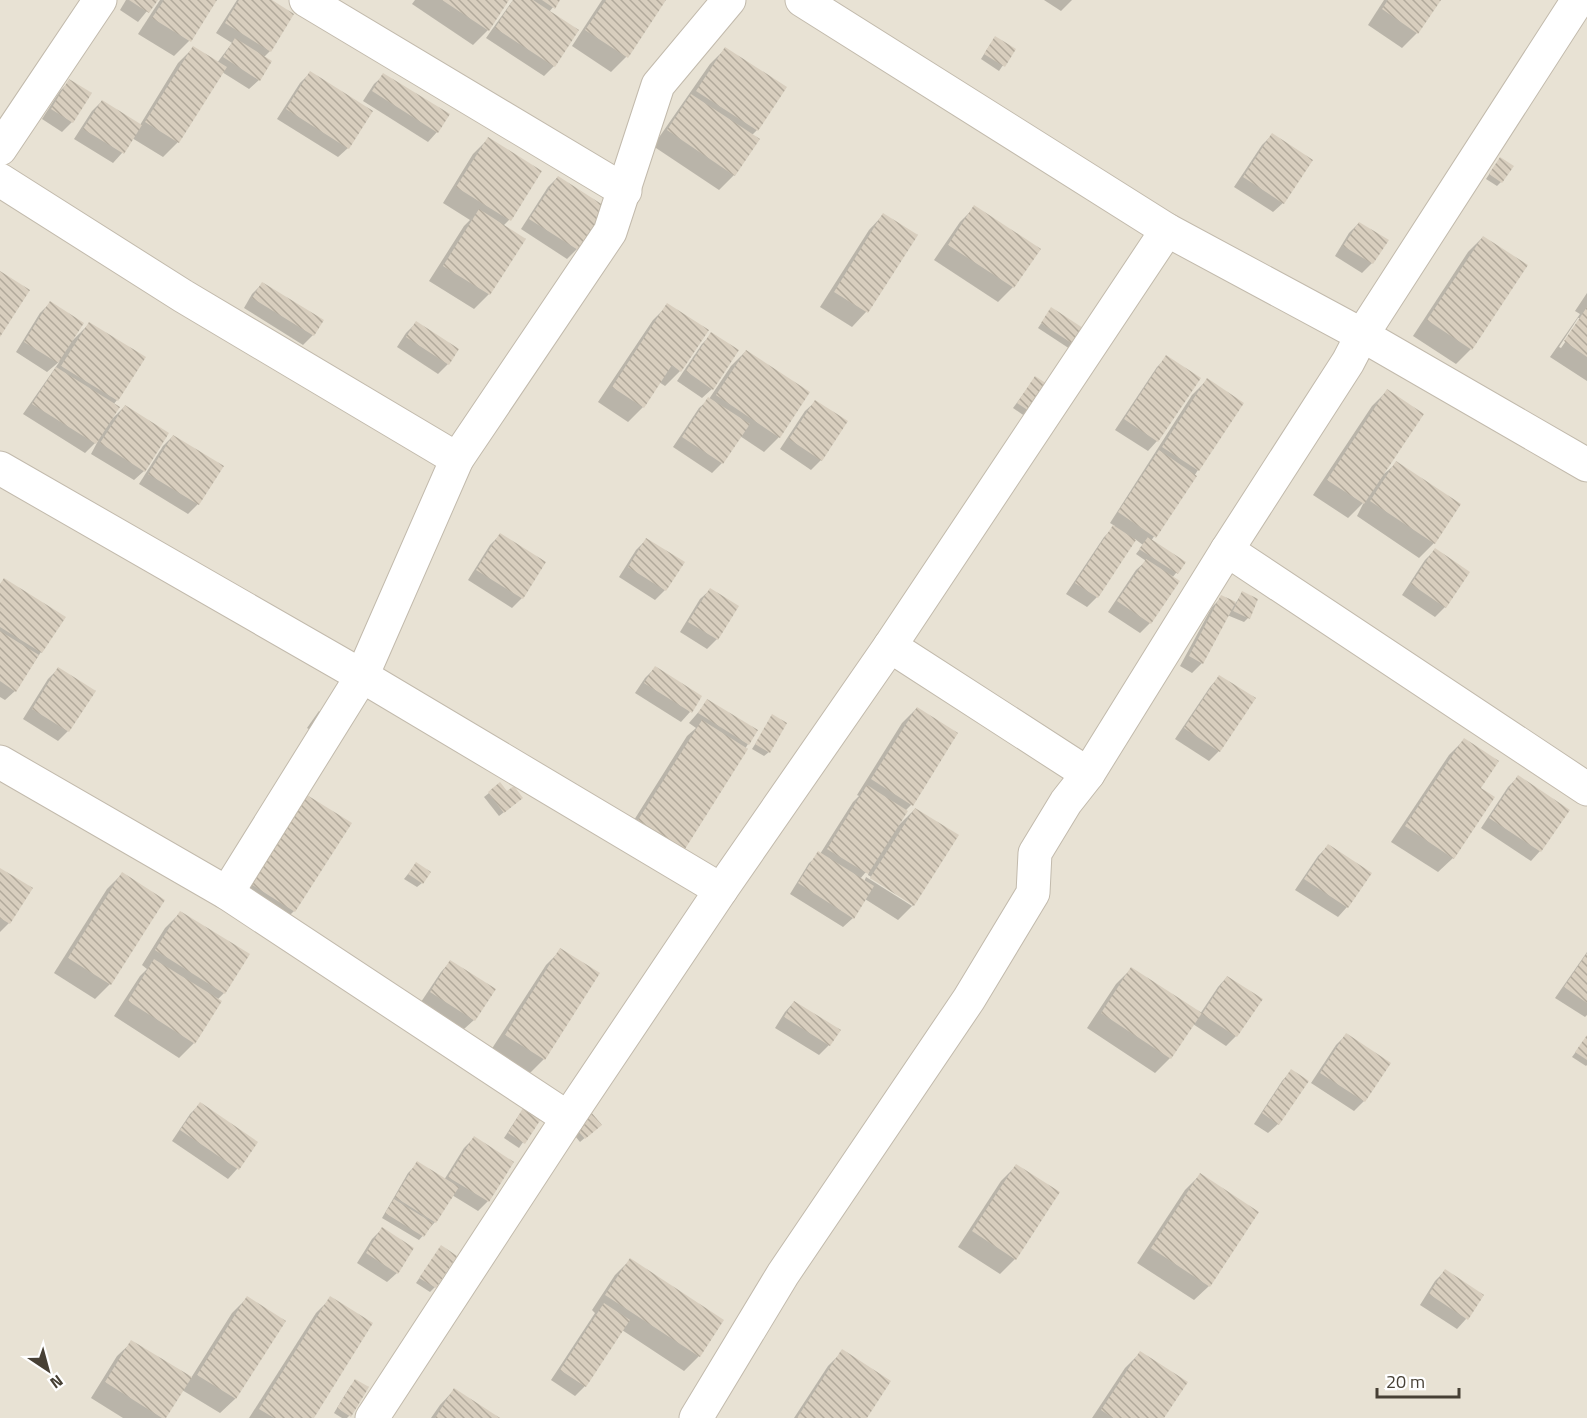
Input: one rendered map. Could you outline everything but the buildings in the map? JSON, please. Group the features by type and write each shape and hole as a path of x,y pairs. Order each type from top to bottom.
{"street":[{"path":"0,149 100,0"},
{"path":"306,0 625,191"},
{"path":"227,893 362,676 457,459 610,232 658,85 729,0"},
{"path":"802,0 1167,230 1362,335 1587,465"},
{"path":"696,1418 783,1274 975,989 1033,893 1035,854 1066,802 1089,774 1227,550 1348,362 1362,335 1578,0"},
{"path":"0,180 183,296 457,459"},
{"path":"372,1418 567,1118 890,646 1167,230"},
{"path":"0,468 362,676 721,890"},
{"path":"1227,550 1587,789"},
{"path":"890,646 1089,774"},
{"path":"0,762 227,893 567,1118"}],"shaded area":[{"path":"0,0 1587,0 1587,1418 0,1418"}]}
